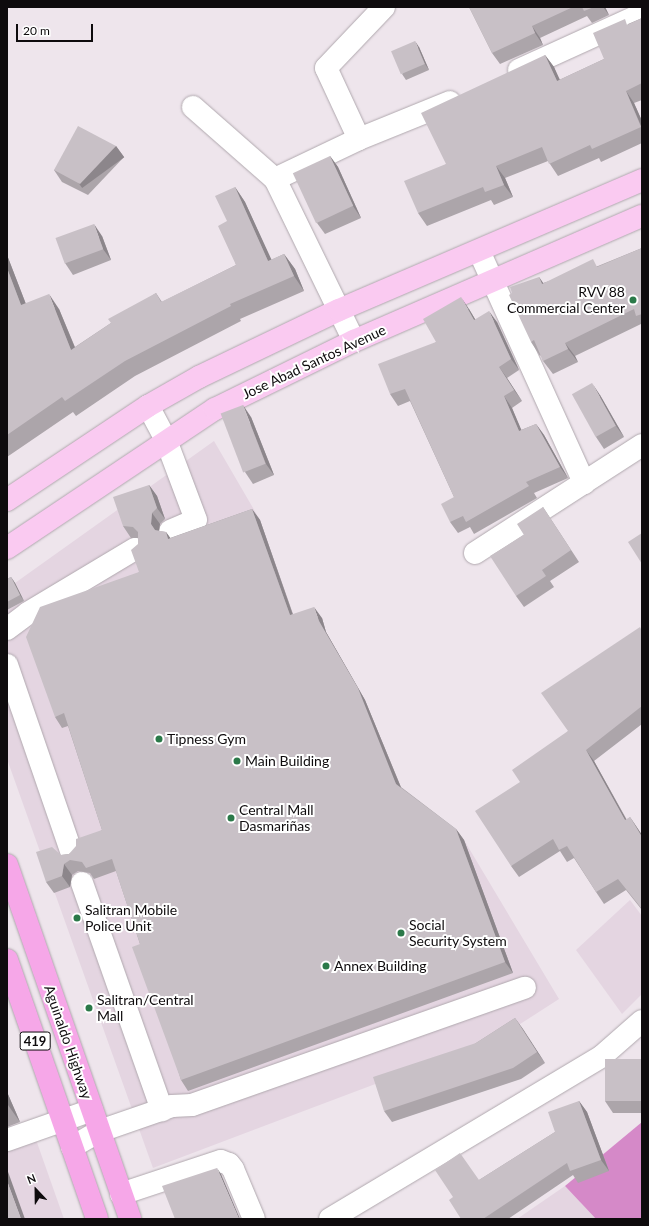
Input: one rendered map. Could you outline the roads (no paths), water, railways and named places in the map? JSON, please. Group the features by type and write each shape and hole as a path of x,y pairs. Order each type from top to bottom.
{"highway":[{"name":"Aguinaldo Highway","path":"7,865 130,1219"},
{"name":"419","path":"7,960 97,1219"}],"main road":[{"path":"7,500 148,406 199,377 340,310 479,252 642,180"},
{"name":"Jose Abad Santos Avenue","path":"7,548 166,440 215,409 354,342 492,283 642,216"}],"street":[{"path":"359,139 326,68 384,7"},
{"path":"501,78 642,14"},
{"path":"275,179 359,139 466,94"},
{"path":"193,107 275,179 340,310 354,342"},
{"path":"479,252 584,483"},
{"path":"148,406 166,440 196,520 170,531"},
{"path":"475,553 642,445"},
{"path":"7,630 28,612 135,549"},
{"path":"7,665 72,854"},
{"path":"82,883 162,1110"},
{"path":"72,1147 102,1136 162,1110 192,1105 480,995 525,988"},
{"path":"330,1219 602,1056 642,1021"},
{"path":"102,1136 177,1116 192,1105"},
{"path":"7,1140 92,1110"},
{"path":"122,1194 220,1161 229,1164 233,1169 254,1219"}],"place":[{"name":"RVV 88 Commercial Center","path":"633,300"},
{"name":"Tipness Gym","path":"159,739"},
{"name":"Main Building","path":"237,761"},
{"name":"Central Mall Dasmariñas","path":"231,818"},
{"name":"Salitran Mobile Police Unit","path":"77,918"},
{"name":"Social Security System","path":"401,933"},
{"name":"Annex Building","path":"326,966"},
{"name":"Salitran/Central Mall","path":"89,1008"}]}
